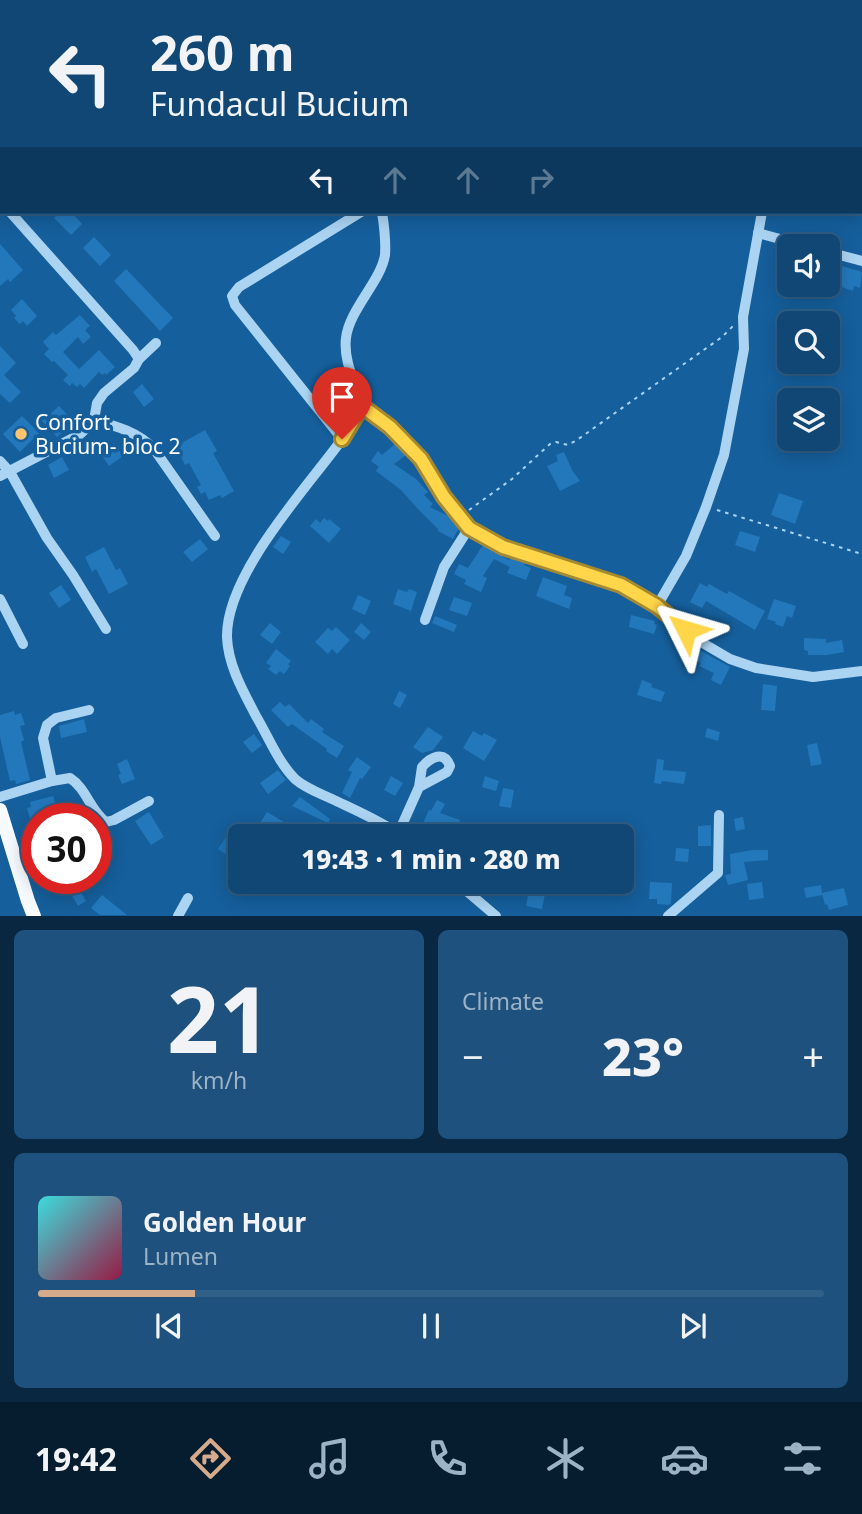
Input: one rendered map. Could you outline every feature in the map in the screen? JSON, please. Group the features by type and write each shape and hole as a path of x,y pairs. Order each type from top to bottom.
{"main road":[{"path":"0,810 34,915"}],"street":[{"path":"11,214 139,359"},
{"path":"342,439 235,305 232,296 239,287 358,214"},
{"path":"382,214 385,254 346,336 348,363 362,406 390,427 421,459 444,497 469,528 503,547 621,585 657,606 701,642 730,659 757,668 813,677 862,671"},
{"path":"657,606 686,556 724,455 744,349 743,317 762,214"},
{"path":"758,233 777,238"},
{"path":"840,255 862,261"},
{"path":"5,474 79,435 94,420 97,403 104,393 134,368 139,359 156,343"},
{"path":"362,406 342,439 264,542 237,592 227,636 230,660 244,693 286,767 307,788 380,824"},
{"path":"94,420 124,429 145,440 215,536"},
{"path":"0,461 5,474 78,582 106,629"},
{"path":"425,620 444,567 469,528"},
{"path":"0,599 23,644"},
{"path":"52,781 43,738 47,725 56,719 89,710"},
{"path":"0,797 70,778 76,782 97,814 106,822 149,801"},
{"path":"404,824 419,787"},
{"path":"668,915 718,873 719,815"},
{"path":"471,894 496,915"},
{"path":"178,915 188,898"}],"path":[{"path":"460,517 512,479 543,449 556,442 568,445 577,440 722,337 743,317"},
{"path":"706,507 862,554"}],"shaded area":[{"path":"228,834 228,856 218,849"}],"building":[{"path":"58,214 73,214 82,224 71,235 54,218"},
{"path":"94,237 111,255 100,266 83,248"},
{"path":"0,244 23,270 10,282 8,279 0,286"},
{"path":"842,266 862,272 860,288 854,286 853,291 840,286"},
{"path":"126,269 173,318 160,331 114,281"},
{"path":"22,299 37,316 27,326 23,321 20,324 14,318 16,316 11,310"},
{"path":"80,315 90,326 85,330 91,337 83,344 78,337 63,352 79,369 99,350 115,367 106,375 99,372 84,388 80,384 77,387 72,383 70,386 63,380 68,375 44,354 49,349 43,342 53,332 56,335"},
{"path":"0,346 16,363 4,375 21,392 10,403 0,394"},
{"path":"142,384 154,399 144,407 133,392"},
{"path":"59,406 74,422 57,437 42,421"},
{"name":"Confort Bucium- bloc 2","path":"22,416 39,433 20,452 3,434"},
{"path":"205,430 217,451 213,453 234,491 222,498 220,495 209,500 205,492 201,494 197,487 201,485 189,463 185,465 178,445"},
{"path":"114,443 123,456 109,466 100,453"},
{"path":"395,444 406,455 394,464 416,479 428,492 424,495 433,504 430,507 450,517 459,528 453,539 438,531 401,490 376,471 379,467 371,461 378,451 382,455"},
{"path":"564,452 580,481 560,491 547,466 558,461 556,455"},
{"path":"62,457 69,470 54,478 48,465"},
{"path":"779,493 803,501 795,524 771,515"},
{"path":"324,518 341,529 329,543 310,526 316,519 320,523"},
{"path":"740,531 760,537 755,552 735,545"},
{"path":"281,536 291,542 283,554 273,547"},
{"path":"200,539 208,549 192,562 183,552"},
{"path":"483,545 509,560 511,557 526,562 524,565 531,568 526,580 507,573 510,567 494,559 483,576 487,578 481,592 464,584 466,580 454,574 459,564 468,568"},
{"path":"104,547 116,570 120,568 128,584 109,594 96,569 92,572 85,557"},
{"path":"543,577 567,586 564,595 572,598 569,609 536,596"},
{"path":"700,583 707,587 709,584 727,594 729,591 765,611 755,630 706,601 702,608 690,602"},
{"path":"61,585 71,600 59,608 49,593"},
{"path":"398,589 417,592 411,611 393,604"},
{"path":"358,595 371,601 365,615 352,609"},
{"path":"454,597 472,603 467,616 449,610"},
{"path":"774,599 796,606 792,618 787,616 783,627 767,619"},
{"path":"631,615 655,621 654,624 657,625 654,634 629,627"},
{"path":"435,616 457,625 454,632 432,623"},
{"path":"270,623 281,632 272,644 260,635"},
{"path":"361,623 371,632 364,640 354,632"},
{"path":"336,627 350,640 337,654 332,649 328,654 315,642 328,628 332,631"},
{"path":"804,638 826,639 826,643 842,640 844,652 808,655 808,651 804,650"},
{"path":"276,649 291,661 284,674 280,671 276,675 268,669 271,666 266,663"},
{"path":"699,650 730,667 721,685 711,680 714,673 699,666 701,663 694,659"},
{"path":"642,680 665,692 661,702 637,695"},
{"path":"763,684 777,686 775,711 761,710"},
{"path":"399,691 407,695 400,708 393,704"},
{"path":"280,702 285,707 289,704 308,723 311,719 324,729 322,732 344,746 337,758 292,724 288,727 271,710"},
{"path":"14,711 15,715 21,713 25,725 20,726 24,740 21,742 30,780 16,784 15,780 10,781 0,737 0,715"},
{"path":"84,719 87,732 61,738 59,726"},
{"path":"428,727 443,737 433,750 422,753 413,747"},
{"path":"707,728 720,732 718,741 705,737"},
{"path":"473,731 497,740 484,761 463,748"},
{"path":"254,734 262,745 252,753 243,742"},
{"path":"817,743 822,764 811,766 807,745"},
{"path":"357,757 371,767 362,779 360,778 350,798 342,793 352,772 348,770"},
{"path":"127,759 135,779 122,784 117,764"},
{"path":"657,759 664,760 663,770 686,772 684,784 662,781 661,784 654,783"},
{"path":"278,770 286,780 268,794 260,783"},
{"path":"391,776 403,783 395,796 384,790"},
{"path":"485,776 499,781 496,791 482,787"},
{"path":"503,788 514,790 511,808 499,806"},
{"path":"53,796 55,803 30,803"},
{"path":"300,797 330,819 328,823 292,806"},
{"path":"437,800 445,804 440,813 460,820 459,824 423,823 429,810 431,811"},
{"path":"149,812 164,837 151,845 135,821"},
{"path":"267,812 284,822 283,824 260,824"},
{"path":"743,817 745,829 736,831 734,819"},
{"path":"711,825 711,846 698,846 698,826"},
{"path":"676,848 689,849 688,862 675,861"},
{"path":"768,850 768,860 744,862 748,880 728,885 725,875 731,874 730,854"},
{"path":"650,882 672,883 669,905 657,904 657,899 649,899"},
{"path":"762,882 764,898 749,900 747,884"},
{"path":"821,885 822,893 844,888 848,905 829,910 822,894 806,898 804,888"},
{"path":"71,894 82,894 86,901 78,906"},
{"path":"528,894 545,894 542,909 526,906"},
{"path":"102,895 127,915 100,915 91,908"}],"place":[{"name":"Confort Bucium- bloc 2","path":"21,434"}],"route":[{"path":"342,439 362,406 390,427 421,459 444,497 469,528 503,547 621,585 657,606 686,630"}]}
